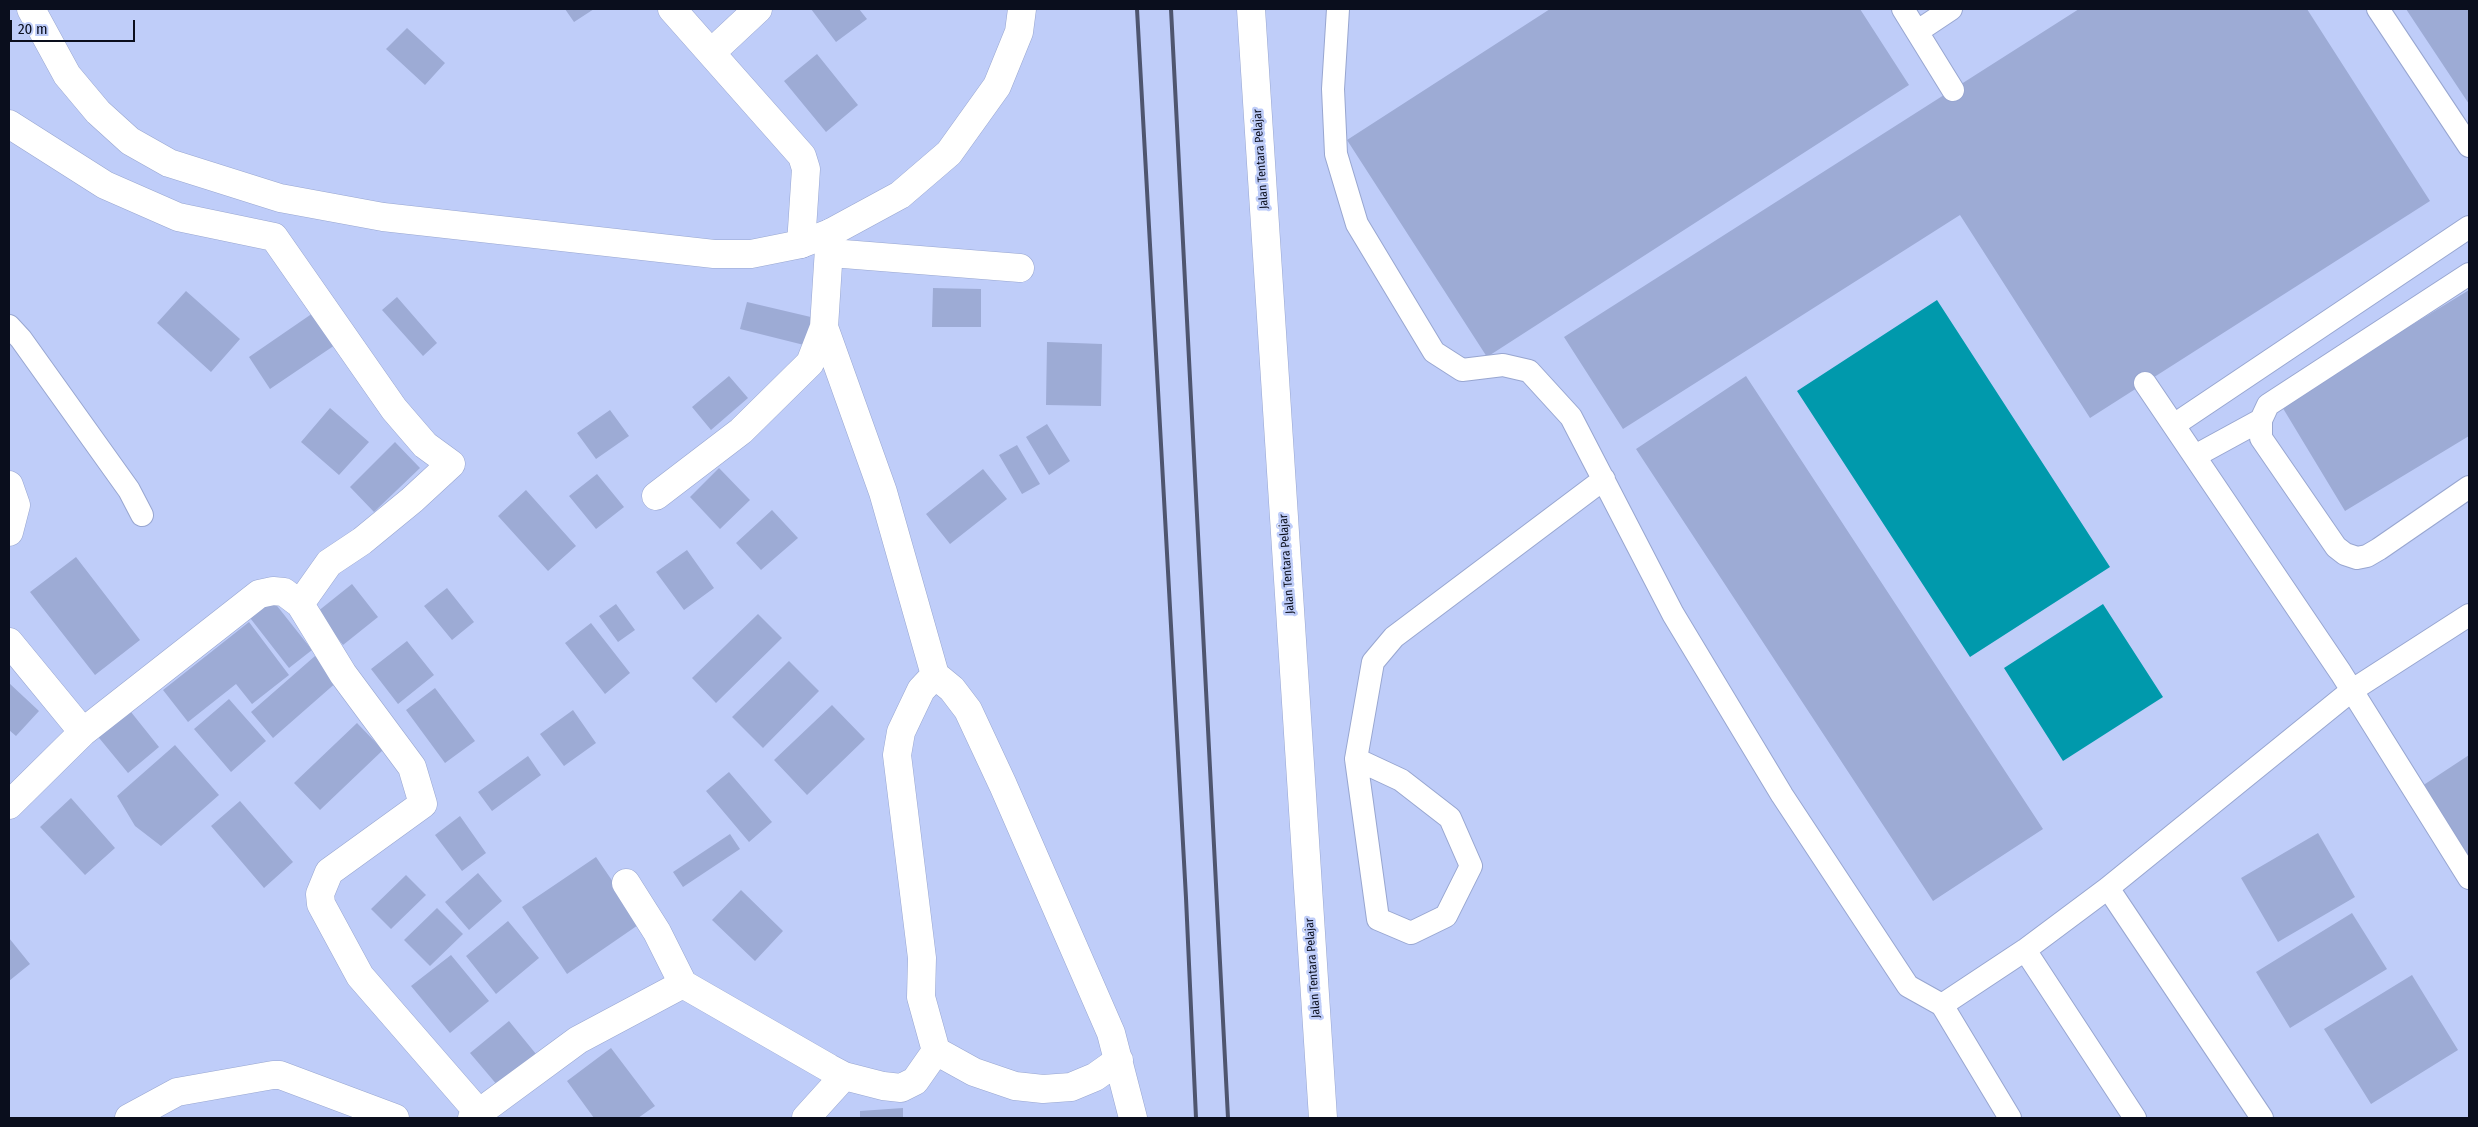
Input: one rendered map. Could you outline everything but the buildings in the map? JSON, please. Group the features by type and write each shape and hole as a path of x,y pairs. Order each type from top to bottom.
{"main road":[{"path":"31,9 67,76 98,112 130,142 169,163 280,198 383,217 714,254 751,254 801,244 830,244 1020,268"},
{"path":"672,9 802,156 806,169 801,244"},
{"path":"712,52 758,9"},
{"path":"830,244 900,195 949,153 997,86 1019,32 1022,9"},
{"name":"Jalan Tentara Pelajar","path":"1251,9 1323,1118"},
{"path":"9,124 104,185 178,217 274,238 394,409 425,445 451,464 412,500 362,541 329,564 300,604"},
{"path":"656,496 741,431 810,363 824,327 830,244"},
{"path":"824,327 883,492 936,675 952,689 968,710 1003,785 1111,1032 1133,1118"},
{"path":"9,485 16,505 9,532"},
{"path":"9,805 84,732 260,594 272,590 284,592 300,604 343,674 412,767 423,804 329,872 320,894 321,904 360,976 476,1116 578,1040 683,984"},
{"path":"9,642 84,732"},
{"path":"936,675 921,690 901,732 897,755 922,958 921,997 936,1051 974,1072 1015,1086 1043,1089 1070,1087 1095,1078 1119,1060"},
{"path":"626,882 657,932 683,984 844,1076 883,1086 901,1088 915,1081 936,1051"},
{"path":"129,1118 177,1092 280,1075 395,1118"},
{"path":"806,1118 844,1076"}],"lane":[{"path":"1338,9 1333,89 1336,154 1357,224 1434,352 1462,370 1503,366 1529,371 1571,417 1673,614 1782,794 1908,986 1942,1005 2010,1118"},
{"path":"1904,9 1953,90"},
{"path":"1918,31 1951,9"},
{"path":"2378,9 2469,146"},
{"path":"2174,425 2469,227"},
{"path":"2469,274 2268,405 2261,420 2261,438 2336,547 2344,554 2357,558 2367,556 2469,487"},
{"path":"9,326 21,339 129,490 142,515"},
{"path":"2145,383 2351,691 2469,878"},
{"path":"2195,456 2261,420"},
{"path":"1356,759 1401,780 1450,818 1471,866 1446,916 1411,933 1378,919 1356,759 1373,662 1394,637 1604,479"},
{"path":"1942,1005 2024,950 2108,888 2351,691 2469,615"},
{"path":"2108,888 2262,1118"},
{"path":"2024,950 2135,1118"}],"shaded area":[{"path":"1937,300 2110,567 1970,657 1797,391"},
{"path":"2103,604 2163,697 2063,761 2004,668"}],"railway":[{"path":"1137,9 1186,898 1196,1118"},
{"path":"1171,9 1228,1118"}]}
